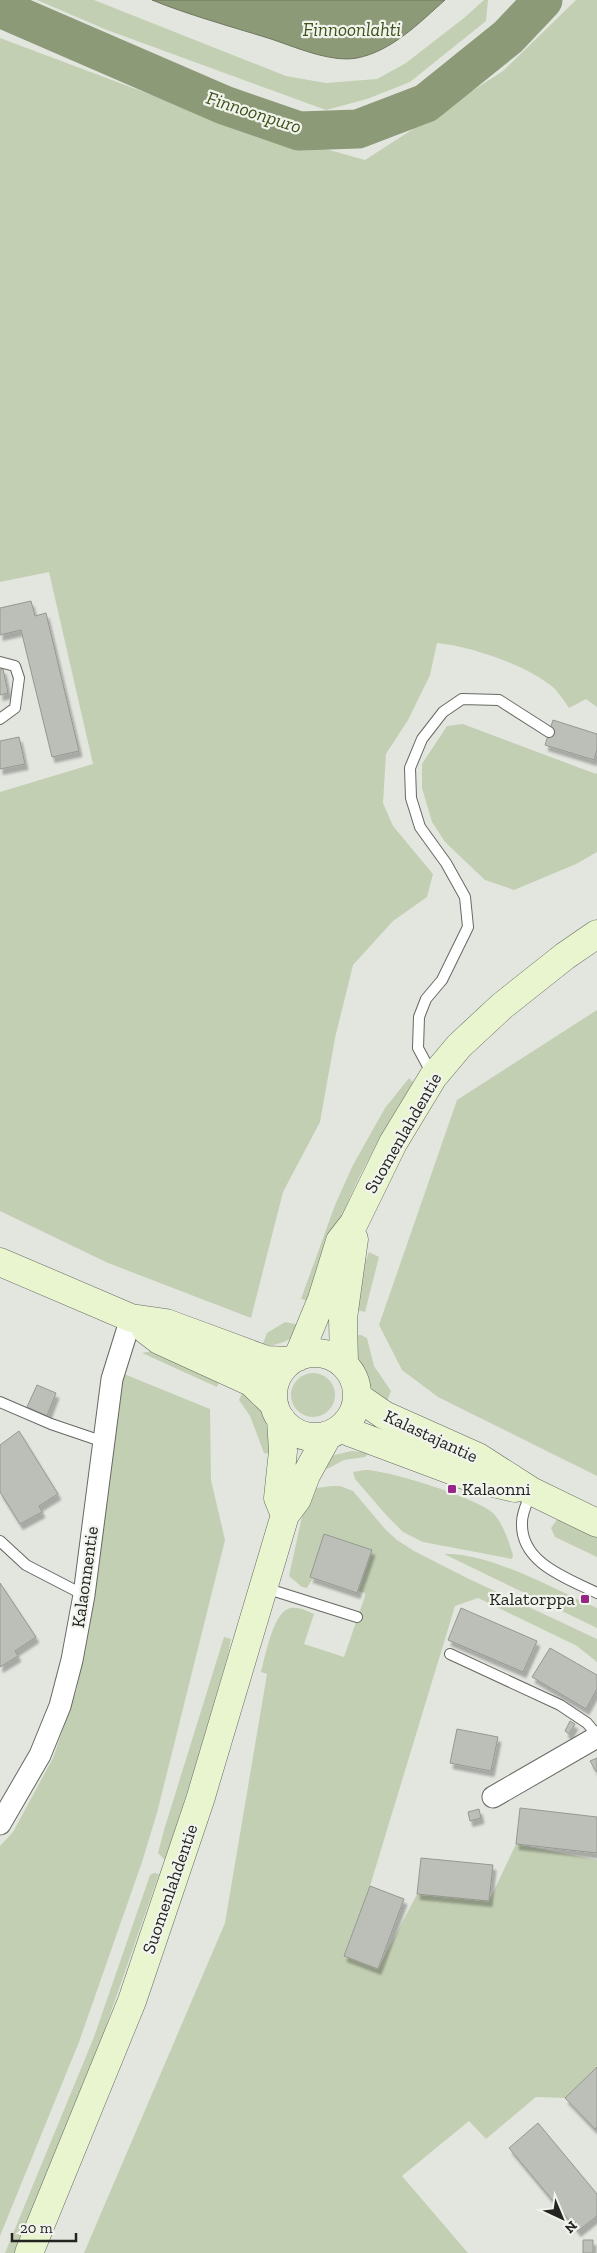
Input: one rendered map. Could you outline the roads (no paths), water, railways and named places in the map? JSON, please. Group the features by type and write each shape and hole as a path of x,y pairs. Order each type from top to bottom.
{"main road":[{"name":"Suomenlahdentie","path":"294,1359 322,1299 340,1241 354,1223 389,1152 433,1077 459,1046 502,1006 597,934"},
{"name":"Suomenlahdentie","path":"344,1364 342,1318 354,1247 354,1223"},
{"path":"0,1262 131,1318 159,1340 251,1382 292,1430 307,1436 334,1432 353,1414 358,1396 354,1379 344,1364 334,1357 310,1353 294,1359 266,1360 166,1323 131,1318"},
{"path":"285,1515 278,1498 283,1451 274,1385 283,1368 294,1359"},
{"name":"Kalastajantie","path":"358,1396 375,1410 400,1424 478,1457 531,1491 597,1523"},
{"name":"Suomenlahdentie","path":"29,2253 132,2001 200,1800 285,1515 298,1500 306,1475 334,1432"},
{"name":"Kalastajantie","path":"334,1432 472,1478 531,1491"}],"street":[{"name":"Kalaonnentie","path":"0,1824 40,1755 60,1706 72,1660 84,1595 112,1379 131,1318"},
{"path":"493,1797 597,1736"}],"lane":[{"path":"0,662 15,666 19,678 15,708 0,719"},
{"path":"433,1077 418,1048 419,1017 426,999 442,980 468,927 466,896 446,863 420,827 411,798 410,768 422,740 442,712 462,699 499,700 549,732"},
{"path":"0,1402 51,1424 104,1442"},
{"path":"531,1491 522,1521 523,1535 528,1548 550,1570 597,1593"},
{"path":"0,1541 26,1566 84,1595"},
{"path":"264,1588 357,1617"},
{"path":"450,1654 560,1705 588,1723 597,1736"}],"water":[{"name":"Finnoonlahti","path":"152,0 445,0 415,27 393,43 370,54 346,59 312,53"}],"waterway":[{"name":"Finnoonpuro","path":"0,8 224,105 299,131 358,129 426,103 508,37 543,0"}],"place":[{"name":"Kalaonni","path":"452,1489"},
{"name":"Kalatorppa","path":"585,1599"}]}
